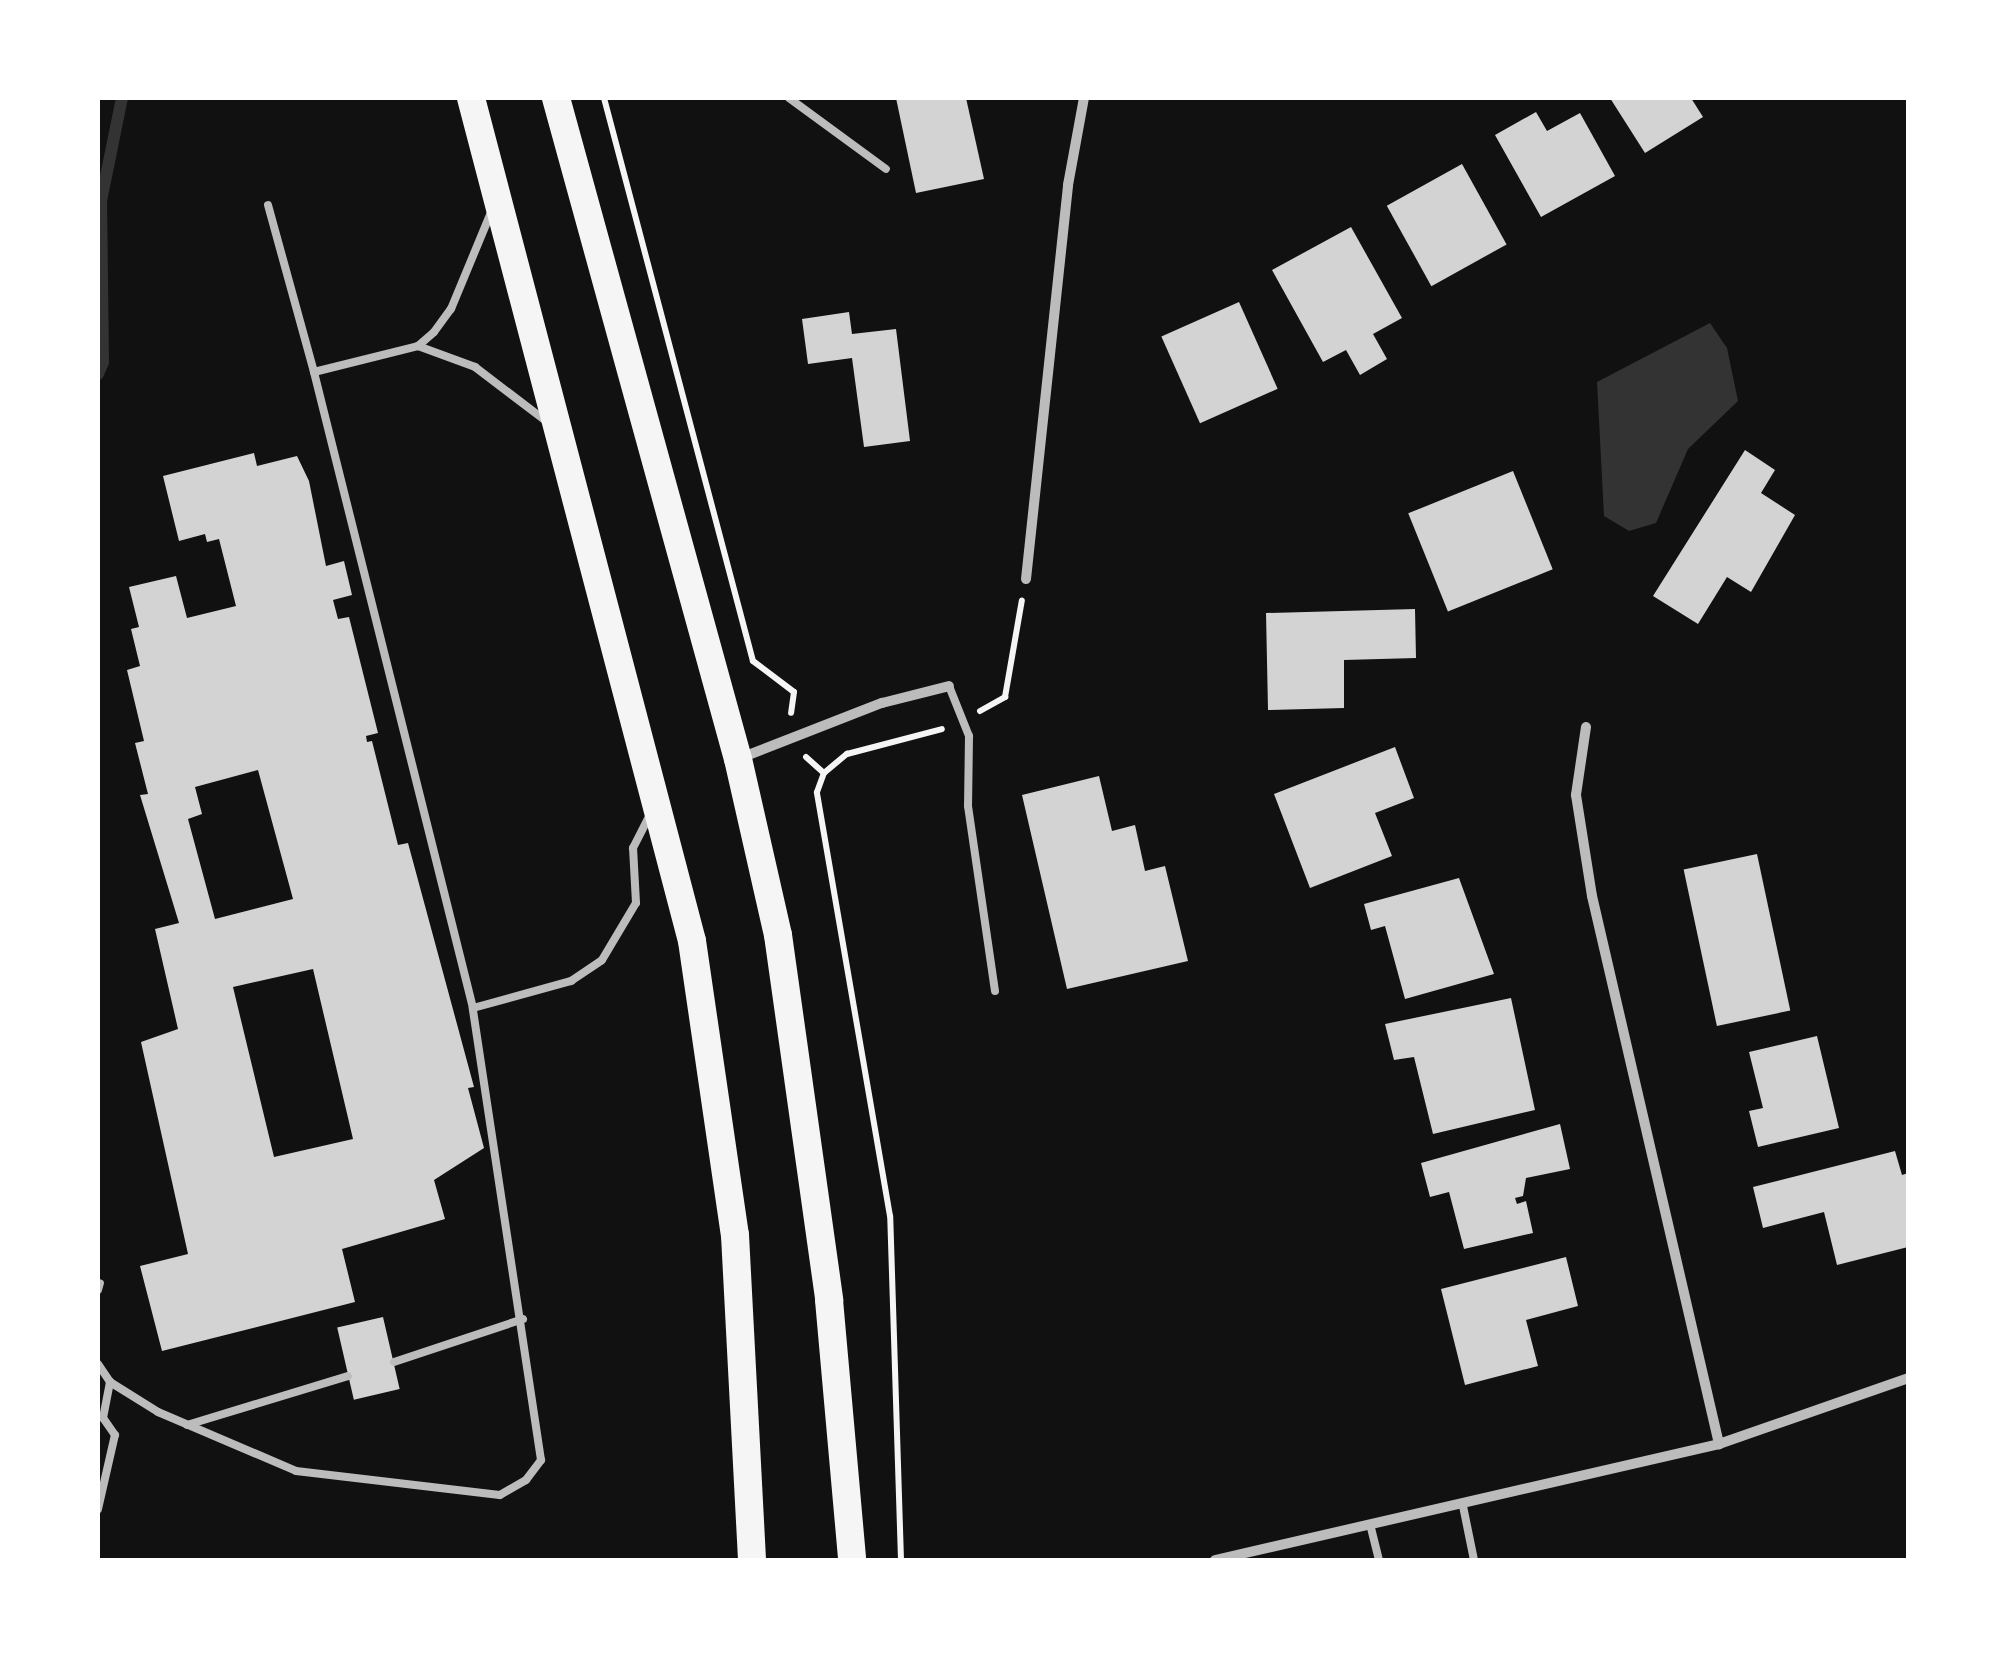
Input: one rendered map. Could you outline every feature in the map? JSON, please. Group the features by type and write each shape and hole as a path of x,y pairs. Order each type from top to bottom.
{"highway":[{"path":"470,98 692,941 735,1235 752,1560"},
{"path":"556,98 738,759 778,935 830,1300 852,1560"}],"street":[{"path":"1026,579 1068,185 1084,98"},
{"path":"738,759 882,703 950,686"},
{"path":"1586,727 1576,796 1592,896 1719,1444"},
{"path":"1215,1560 1371,1528 1719,1444 1908,1378"}],"lane":[{"path":"789,98 886,169"},
{"path":"418,346 451,308 497,198"},
{"path":"98,1364 110,1382 188,1425 296,1471 500,1495 526,1480 540,1460 523,1319 473,1008 314,372 268,205"},
{"path":"314,372 418,346 475,367 558,433"},
{"path":"950,686 969,736 968,806 996,991"},
{"path":"473,1008 571,981 602,960 636,903 633,848 656,804"},
{"path":"394,1362 523,1319"},
{"path":"188,1425 348,1376"},
{"path":"98,1509 116,1435 100,1419 110,1382"},
{"path":"1464,1506 1474,1560"},
{"path":"1371,1528 1378,1560"}],"path":[{"path":"604,98 753,662 794,692 787,740 824,773"},
{"path":"901,1560 890,1216 817,792 824,773 847,754 963,720 1006,697 1026,579"}],"shaded area":[{"path":"1710,323 1727,348 1738,401 1688,449 1656,523 1629,531 1604,516 1597,382"}],"building":[{"path":"896,98 966,98 984,179 916,193"},
{"path":"1610,98 1691,98 1703,117 1645,153"},
{"path":"1536,112 1547,131 1580,113 1615,176 1541,217 1495,135"},
{"path":"1462,164 1507,244 1431,286 1387,206"},
{"path":"1351,227 1402,318 1373,334 1387,359 1360,375 1346,350 1323,362 1272,270"},
{"path":"1239,302 1278,389 1200,423 1161,337"},
{"path":"849,312 852,334 896,329 910,441 864,447 852,358 808,364 802,319"},
{"path":"1745,450 1775,470 1761,493 1795,515 1751,592 1727,577 1698,624 1653,596"},
{"path":"254,453 257,466 297,456 309,481 326,566 344,561 352,595 333,600 338,619 349,617 378,733 366,736 367,742 372,741 398,845 408,843 474,1087 468,1088 484,1148 434,1180 445,1219 342,1249 355,1302 162,1351 140,1266 188,1254 141,1042 178,1029 155,929 179,923 140,795 148,794 135,743 144,741 127,670 140,666 131,629 139,627 129,587 176,576 187,618 236,606 219,539 207,542 205,534 179,541 163,476","holes":["258,770 293,899 215,919 188,819 202,814 195,787","313,969 353,1139 274,1157 233,987"]},
{"path":"1513,471 1553,569 1448,612 1408,513"},
{"path":"1415,609 1416,658 1344,660 1344,708 1268,710 1266,613"},
{"path":"1395,747 1414,798 1375,813 1392,856 1310,888 1274,794"},
{"path":"1099,776 1112,831 1135,825 1145,871 1165,866 1188,961 1067,989 1022,795"},
{"path":"1757,854 1790,1011 1717,1026 1684,870"},
{"path":"1459,878 1494,974 1405,999 1385,926 1371,930 1364,904"},
{"path":"1511,998 1535,1110 1433,1134 1414,1057 1394,1060 1385,1024"},
{"path":"1817,1036 1839,1128 1758,1147 1749,1111 1763,1108 1749,1052"},
{"path":"1560,1124 1570,1169 1526,1178 1523,1196 1515,1198 1517,1204 1526,1201 1533,1233 1464,1249 1449,1192 1430,1197 1421,1163"},
{"path":"1895,1151 1902,1175 1908,1173 1908,1247 1837,1265 1824,1212 1763,1228 1753,1187"},
{"path":"1566,1257 1578,1306 1526,1320 1538,1366 1465,1385 1441,1289"},
{"path":"383,1317 400,1389 354,1400 337,1328"}],"waterway":[{"path":"98,374 103,362 101,201 122,98"}]}
